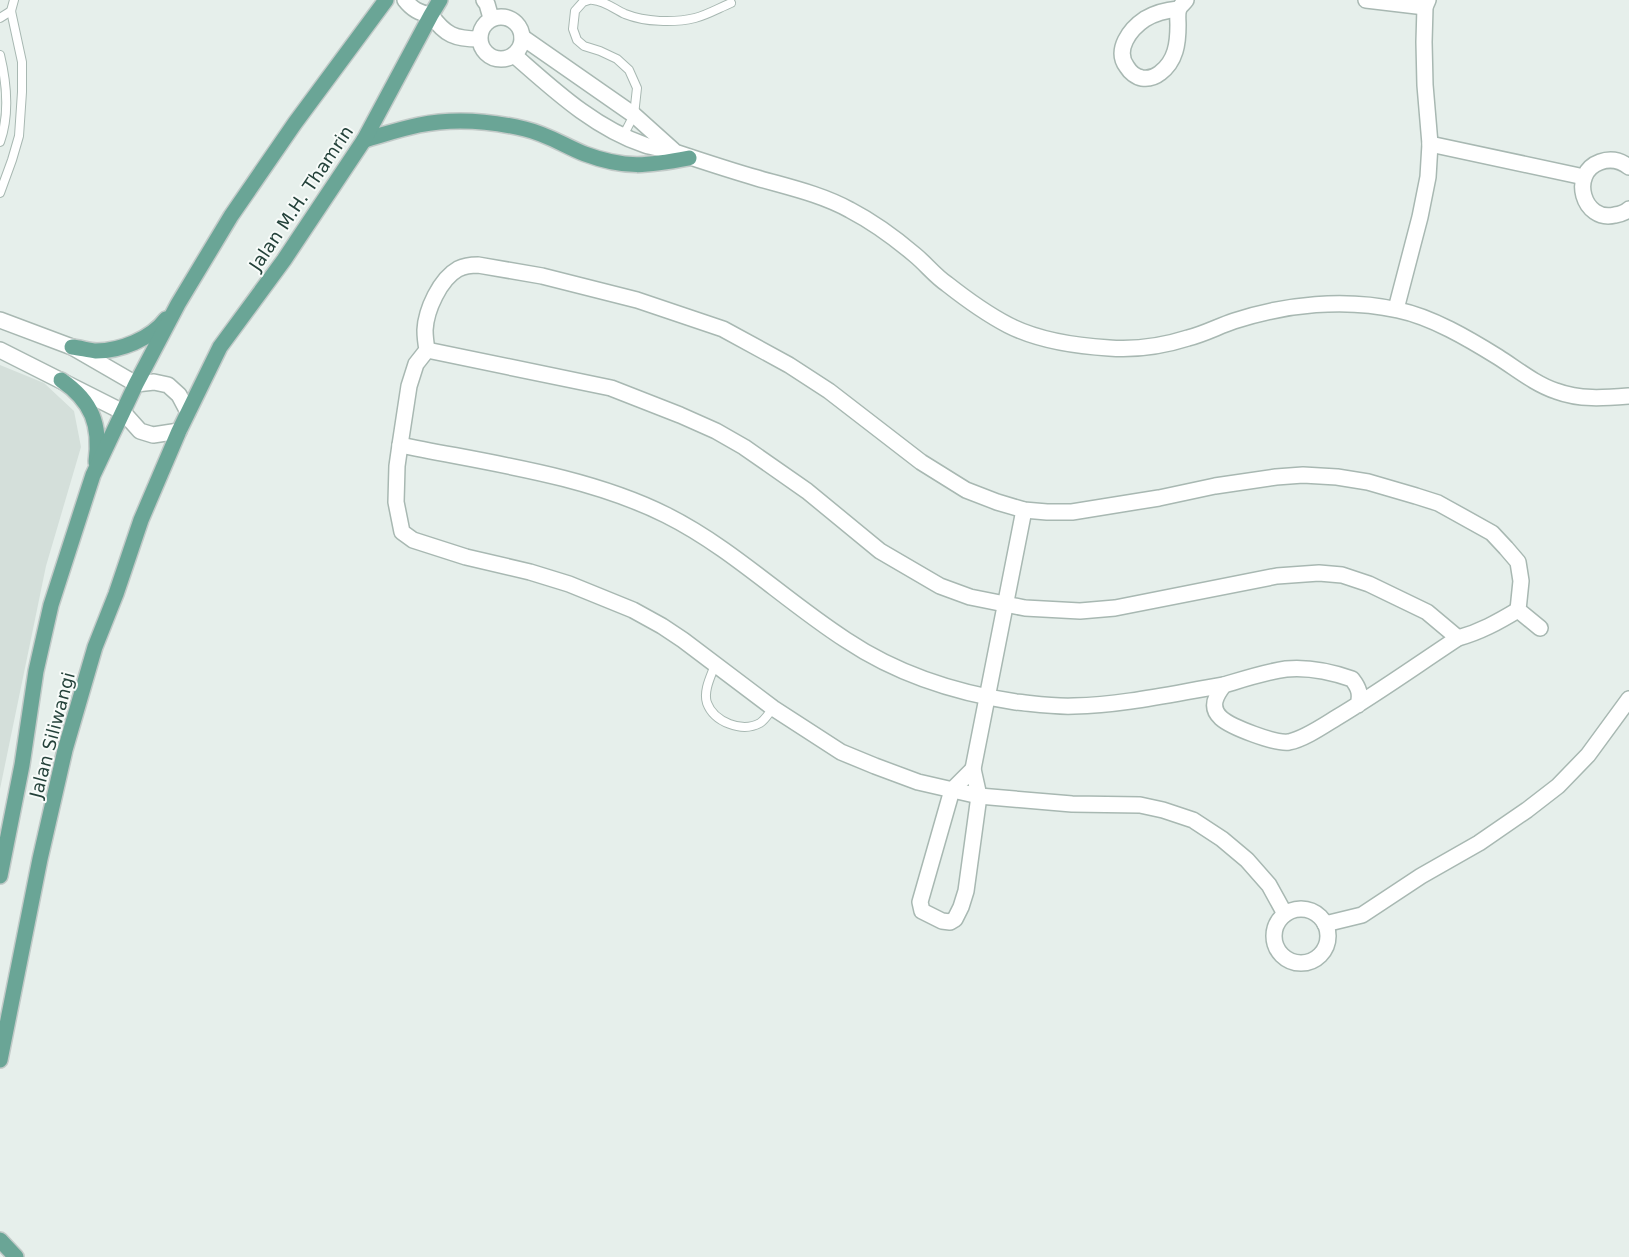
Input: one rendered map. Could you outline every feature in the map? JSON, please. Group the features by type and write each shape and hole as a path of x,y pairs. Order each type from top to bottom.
{"main road":[{"path":"123,412 178,304 237,208 295,123 386,0"},
{"name":"Jalan M.H. Thamrin","path":"188,412 220,347 284,260 364,140 440,0"},
{"path":"364,140 420,125 460,121 494,123 526,129 611,162 637,166 690,158"},
{"path":"72,347 96,351 121,348 144,338 163,323 178,304"},
{"path":"61,380 74,389 92,414 97,430 98,445 93,475"},
{"name":"Jalan Siliwangi","path":"0,876 22,765 36,671 51,605 93,475 123,412"},
{"path":"179,431 188,412"},
{"name":"Jalan Siliwangi","path":"0,1060 40,859 65,750 95,647 116,594 141,520 179,431"},
{"path":"0,1240 16,1257"}],"street":[{"path":"405,0 412,8 421,13 431,15 440,27 451,35 462,39 479,39"},
{"path":"484,0 492,18"},
{"path":"1366,0 1426,4 1425,85 1430,144 1428,177 1420,217 1396,309"},
{"path":"1182,5 1178,43 1174,56 1167,68 1156,76 1149,78 1141,78 1134,75 1124,64 1122,55 1122,46 1126,37 1146,19 1182,5"},
{"path":"498,16 512,20 521,30 522,37 518,50 514,55 501,60 494,59 480,45 480,30 492,18 498,16"},
{"path":"522,37 634,115 675,152"},
{"path":"514,55 565,100 623,136 645,145 675,152 814,194 848,209 886,232 918,256 944,282 1009,326 1042,338 1069,344 1131,349 1163,345 1190,338 1232,321 1278,309 1331,304 1396,309 1419,316 1462,337 1554,391 1578,397 1605,398 1629,396"},
{"path":"557,93 572,71"},
{"path":"1430,144 1584,178"},
{"path":"1629,167 1621,161 1612,159 1595,164 1588,170 1584,178 1582,195 1592,210 1608,217 1626,212 1629,208"},
{"path":"1285,914 1269,885 1247,860 1222,838 1193,820 1140,805 1064,803 979,796 918,782 874,766 841,752 773,708 662,626 633,610 595,593 530,572 413,540 402,532 396,502 397,466 400,445 409,386 416,364 427,350 425,330 429,310 439,288 458,269 468,265 478,265 542,276 637,300 723,329 748,341 830,391 921,462 966,490 1024,510 1072,512 1160,498 1215,486 1304,475 1337,477 1368,482 1438,503 1492,533 1518,562 1521,581 1518,610"},
{"path":"0,320 72,347 136,384 154,382 168,385 179,395 188,412"},
{"path":"0,350 123,412 140,431 153,435 179,431"},
{"path":"427,350 611,388 716,431 744,447 807,492 880,551 913,572 940,586 970,597 1025,608 1080,611 1115,608 1277,576 1319,573 1342,575 1369,584 1402,599 1427,612 1458,638"},
{"path":"400,445 572,480 632,499 692,529 846,640 870,654 909,674 962,691 1045,706 1106,704 1224,685 1287,669 1303,669 1352,679 1359,690 1358,705"},
{"path":"973,768 952,790 920,902 922,911 942,921 953,921 961,907 966,891 979,796 973,768 1024,510"},
{"path":"1518,610 1540,628"},
{"path":"1224,685 1215,700 1215,708 1224,720 1260,737 1288,742 1324,725 1358,705 1458,638 1493,625 1518,610"},
{"path":"1325,924 1362,914 1421,876 1479,843 1527,810 1558,786 1588,756 1629,699"},
{"path":"1307,910 1320,918 1325,924 1327,939 1322,954 1309,962 1302,964 1294,963 1281,955 1277,949 1274,942 1274,934 1276,926 1285,914 1292,911 1307,910"},
{"path":"0,1254 9,1257"}],"lane":[{"path":"0,192 19,136 22,62 11,11 14,0"},
{"path":"623,136 634,115 636,88 629,70 617,60 600,51 584,46 577,40 573,29 575,11 582,2 599,1 626,14 669,21 694,18 731,3"},
{"path":"0,18 11,11"},
{"path":"0,56 6,86 7,111 0,142"},
{"path":"715,665 707,686 706,702 717,716 736,727 750,727 761,722 773,708"}],"shaded area":[{"path":"0,365 44,383 74,411 81,447 46,566 0,789"}]}
